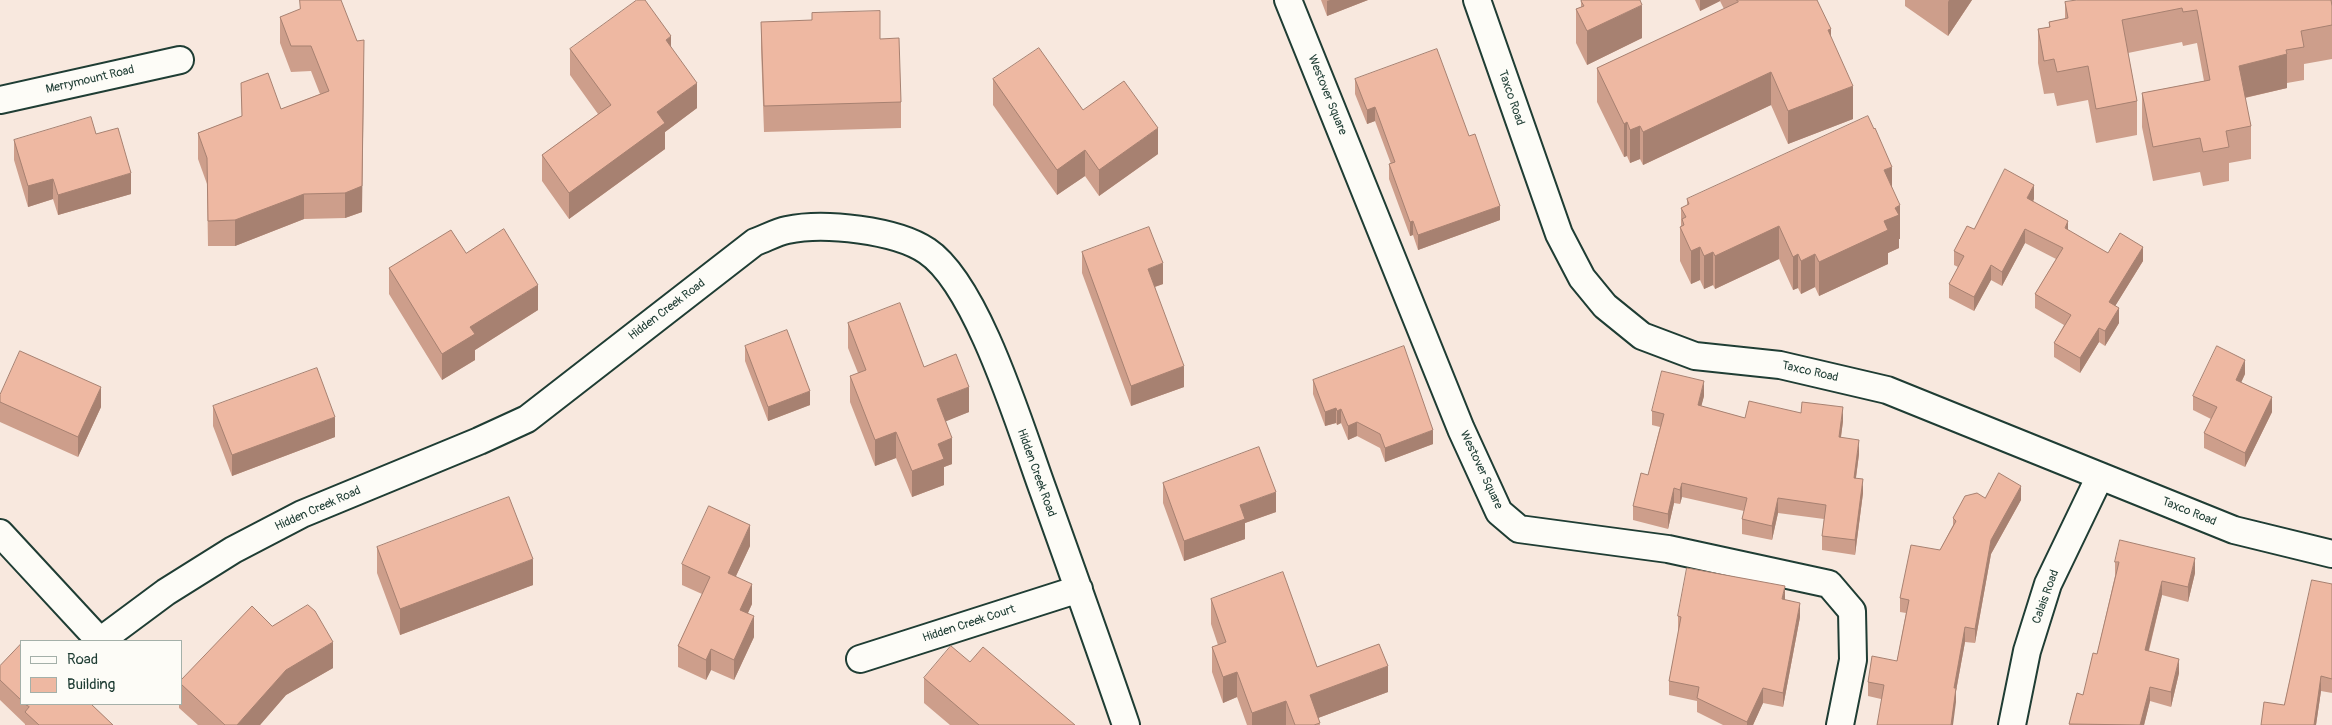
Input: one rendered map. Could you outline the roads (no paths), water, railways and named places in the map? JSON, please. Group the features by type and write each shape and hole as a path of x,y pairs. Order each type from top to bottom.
{"street":[{"name":"Westover Square","path":"1288,0 1461,429 1499,512 1519,529 1668,549 1829,584 1852,611 1853,660 1840,725"},
{"name":"Taxco Road","path":"1476,0 1559,234 1582,278 1605,306 1642,336 1695,356 1780,365 1887,390 2234,530 2332,554"},
{"name":"Merrymount Road","path":"0,100 180,60"},
{"name":"Hidden Creek Road","path":"101,640 166,592 233,550 302,514 479,442 527,419 756,242 787,230 835,226 908,240 928,252 954,278 974,312 1008,393 1126,725"},
{"name":"Calais Road","path":"2012,725 2027,651 2048,584 2100,476"},
{"name":"Hidden Creek Road","path":"0,533 99,640"},
{"name":"Hidden Creek Court","path":"860,659 1079,589"}]}
